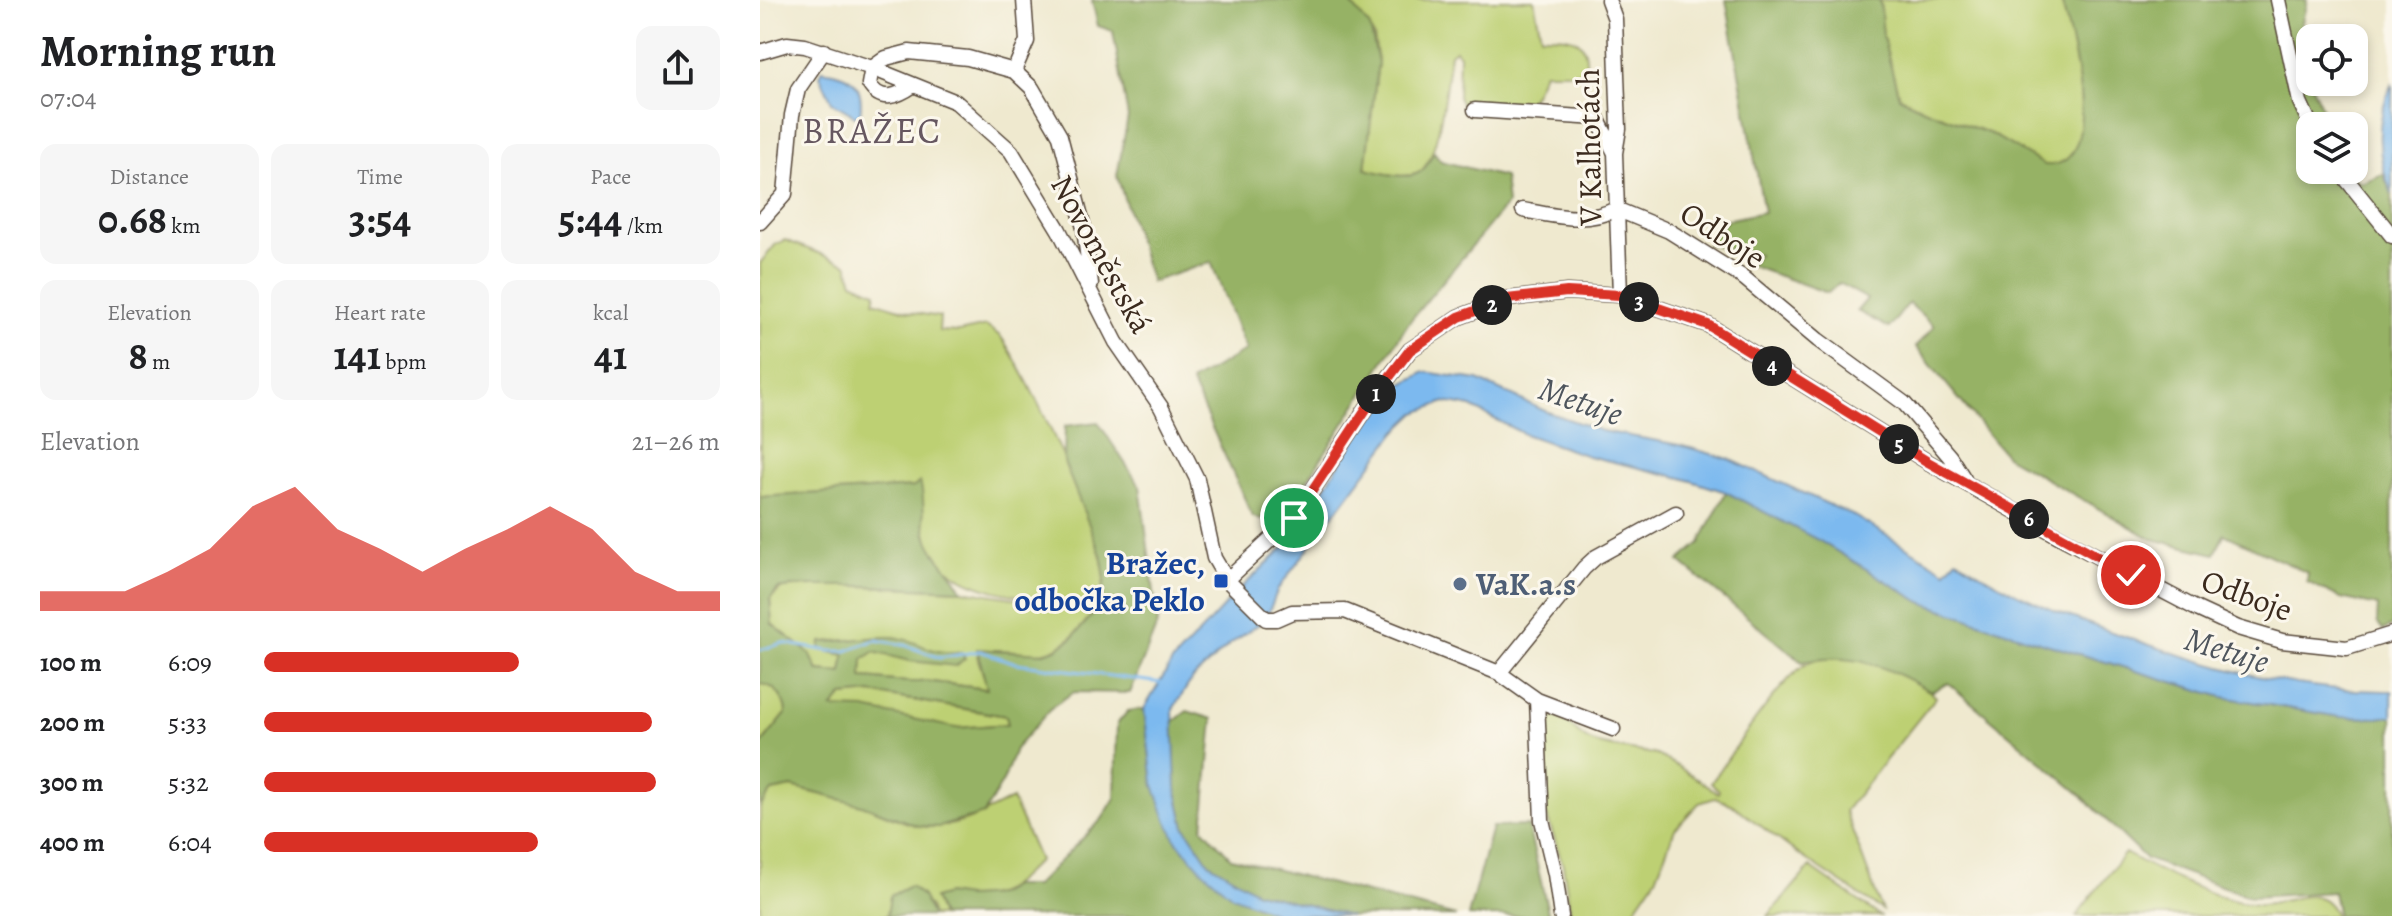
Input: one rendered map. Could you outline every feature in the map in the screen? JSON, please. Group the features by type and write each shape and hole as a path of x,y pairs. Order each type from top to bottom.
{"street":[{"path":"1014,71 1027,41 1024,0"},
{"name":"V Kalhotách","path":"1608,0 1615,19 1619,129 1615,153 1616,209 1620,295"},
{"path":"2278,0 2305,112"},
{"name":"Novoměstská","path":"760,52 787,44 824,51 872,68 956,102 1011,151 1059,230 1116,342 1161,407 1197,479 1214,558 1231,584"},
{"path":"760,222 785,194 792,115 798,89 824,51"},
{"path":"914,85 899,95 885,97 874,93 869,84 872,68 886,58 909,52 968,58 1014,71 1032,88 1060,136 1084,228 1092,292"},
{"path":"1475,110 1597,118 1615,153"},
{"path":"2350,184 2392,236"},
{"path":"1523,210 1575,219 1603,215 1616,209"},
{"name":"Odboje","path":"1616,209 1669,231 1744,278 1818,340 1904,403 1950,457 1966,483"},
{"name":"Odboje","path":"1231,584 1294,518 1374,397 1410,350 1459,317 1507,299 1567,292 1620,295 1708,325 1928,462 2066,540 2238,628 2282,641 2347,648 2392,634"},
{"path":"1499,673 1596,557 1676,513"},
{"path":"1231,584 1266,619 1276,619 1292,612 1345,611 1499,673 1537,700 1613,729"},
{"path":"1537,700 1542,820 1561,916"}],"green space":[{"path":"1092,0 1348,0 1370,27 1378,62 1365,169 1392,175 1413,175 1423,169 1434,152 1441,161 1504,177 1507,204 1409,322 1287,512 1260,519 1253,517 1191,382 1246,350 1211,262 1151,282 1117,176 1128,117 1113,31 1098,26"},
{"path":"1348,0 1534,0 1541,36 1565,37 1578,42 1586,54 1586,64 1580,72 1544,72 1534,94 1521,110 1463,107 1458,97 1459,55 1455,50 1450,54 1436,139 1424,168 1416,174 1404,176 1365,170 1378,62 1374,36"},
{"path":"1726,0 1880,0 1883,37 1899,97 1991,134 2045,165 2065,160 2076,145 2081,123 2077,67 2061,0 2307,0 2302,24 2296,24 2296,96 2316,96 2324,112 2296,112 2296,184 2368,184 2368,180 2383,174 2392,194 2392,626 2383,630 2377,622 2378,606 2341,598 2307,582 2308,573 2224,534 2215,554 2152,539 2006,456 1916,347 1934,326 1909,303 1889,328 1857,311 1867,299 1839,283 1828,293 1751,266 1758,254 1707,244 1726,220 1764,212"},
{"path":"1880,0 2061,0 2077,67 2081,123 2076,145 2065,160 2045,165 1991,134 1899,97 1883,37"},
{"path":"785,240 847,264 853,282 876,292 874,301 940,317 939,331 959,332 986,326 1000,336 1044,416 1092,527 1104,575 1097,597 1086,603 1023,597 979,586 960,577 944,565 932,550 925,525 920,482 914,487 760,497 760,263 776,244"},
{"path":"1098,422 1140,486 1158,622 1130,693 1074,692 1053,706 1015,749 1004,779 984,814 938,827 918,826 862,805 792,787 772,791 760,807 760,746 786,714 779,694 760,684 760,497 914,487 920,482 927,538 962,590 867,586 778,589 770,599 772,624 810,654 818,671 842,673 845,655 820,650 821,642 892,637 941,652 961,652 965,658 956,666 910,661 874,652 863,659 862,678 925,681 987,689 977,649 1044,653 1056,649 1071,639 1095,612 1103,593 1105,577 1101,555 1064,462 1065,426","holes":["871,693 1006,716 1008,724 956,728 865,709 832,708 843,696"]},
{"path":"1726,492 1813,537 1921,602 2029,639 2223,697 2340,717 2392,716 2392,916 2338,916 2333,892 2251,897 2146,859 2079,793 1948,683 1931,692 1885,668 1854,660 1802,662 1679,561 1700,543"},
{"path":"829,585 962,590 1095,611 1071,638 1052,650 1033,653 996,650 977,656 988,689 925,681 861,678 863,659 874,652 910,661 961,652 946,654 894,637 821,642 821,650 845,654 842,673 818,671 810,654 772,624 770,599 782,588"},
{"path":"1837,656 1876,664 1903,674 1936,697 1845,811 1882,910 1731,804 1715,798 1699,803 1675,829 1656,878 1630,916 1571,916 1563,865 1544,807 1545,735 1551,716 1563,720 1592,742 1660,756 1718,793 1719,790 1711,783 1773,696 1805,665"},
{"path":"760,684 779,694 786,714 760,746"},
{"path":"871,693 1006,716 1008,724 956,728 831,709 843,696"},
{"path":"1144,709 1153,783 1177,842 1278,914 1288,916 941,916 934,898 947,894 966,897 997,895 1013,886 1035,886 1102,819 1115,798 1117,724 1128,711"},
{"path":"1187,711 1213,719 1203,828 1231,858 1456,916 1350,916 1257,892 1209,863 1185,827 1176,789 1173,722"},
{"path":"792,787 859,804 926,827 946,826 966,820 1012,799 1039,860 1015,883 999,892 979,897 934,898 941,916 932,916 929,906 890,906 887,916 760,916 760,807 772,791"},
{"path":"1528,826 1549,916 1468,916 1492,827"},
{"path":"2125,853 2172,877 2227,899 2259,905 2312,896 2321,898 2336,916 2076,916"},
{"path":"1810,867 1880,916 1768,916"},
{"path":"910,886 922,896 932,916 887,916 890,896"}],"water":[{"path":"822,70 841,74 854,82 860,95 860,115 855,116 832,102 820,76"},
{"path":"2392,83 2392,194 2380,153 2380,124"},
{"path":"1425,372 1478,380 1545,411 1602,431 1680,445 1729,459 1854,516 1946,571 1957,559 2043,606 2167,651 2230,670 2293,683 2325,688 2392,691 2392,716 2340,717 2223,697 2029,639 1921,602 1820,541 1726,492 1682,478 1588,456 1524,434 1471,407 1445,402 1416,413 1396,432 1278,589 1266,619 1229,645 1192,679 1173,709 1176,788 1185,827 1209,863 1257,892 1350,916 1278,914 1232,896 1203,871 1177,842 1153,783 1144,709 1172,662 1241,588 1293,539 1372,411 1399,386"}],"waterway":[{"path":"760,650 783,643 846,651 876,640 905,645 940,658 980,651 1016,663 1162,683"}],"place":[{"name":"Bražec, odbočka Peklo","path":"1221,581"},
{"name":"VaK.a.s","path":"1460,584"}],"district":[{"name":"BRAŽEC","path":"872,130"}],"route":[{"path":"1294,518 1374,397 1410,350 1459,317 1507,299 1567,292 1620,295 1708,325 1928,462 2131,575"}],"water label":[{"name":"Metuje","path":"1581,401"},
{"name":"Metuje","path":"2227,650"}]}
